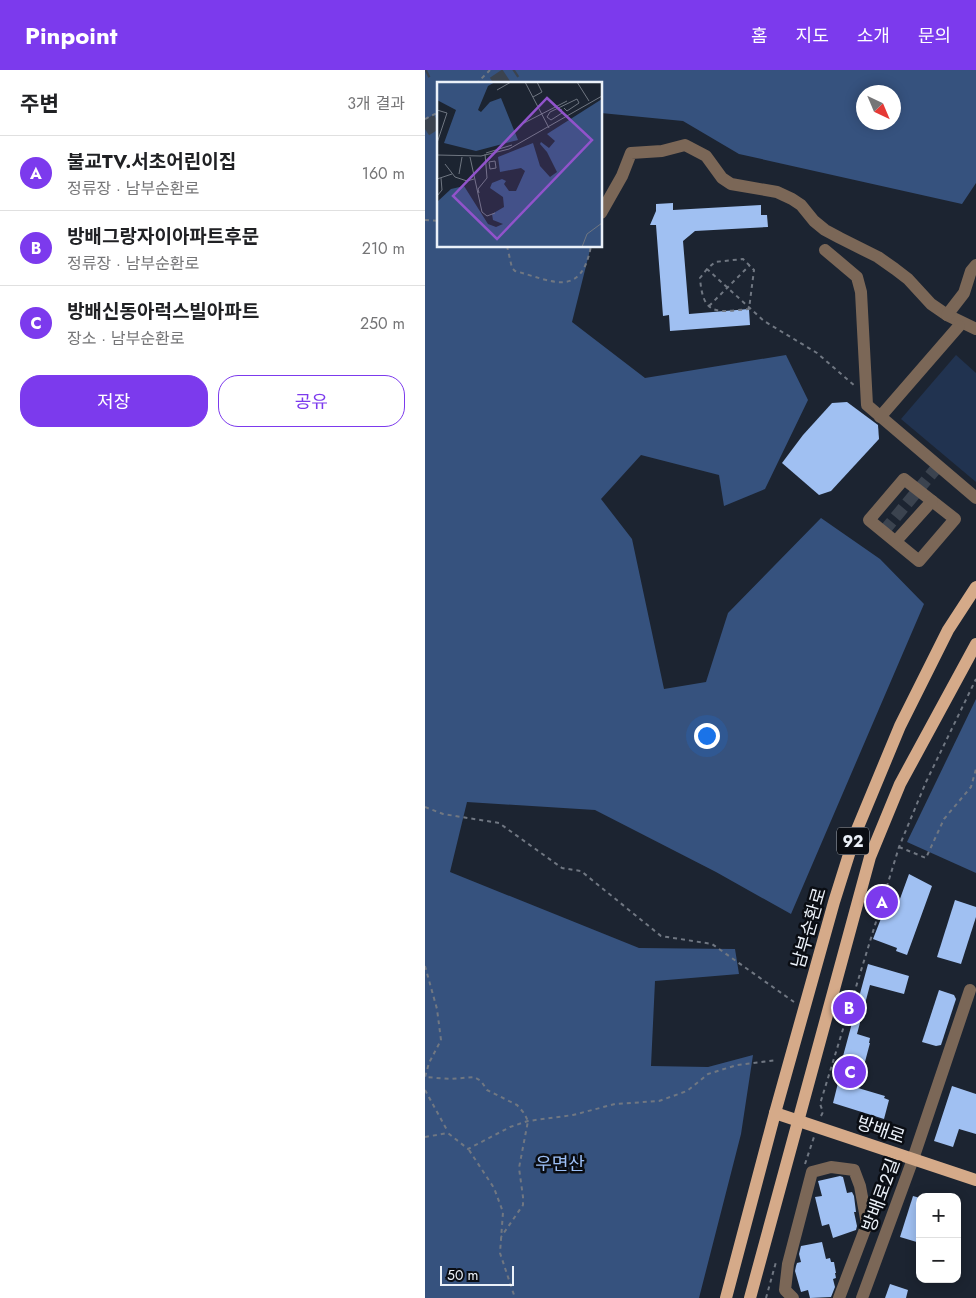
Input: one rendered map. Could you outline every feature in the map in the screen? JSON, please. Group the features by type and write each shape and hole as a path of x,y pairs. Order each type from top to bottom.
{"main road":[{"name":"남부순환로","path":"726,1298 789,1060 856,832 900,726 948,630 976,587"},
{"name":"92","path":"750,1298 870,857 900,784 976,644"},
{"name":"방배로","path":"775,1113 976,1180"}],"street":[{"path":"603,209 622,176 631,153 662,151 685,145 705,156 722,178 731,184 777,192 801,205 825,230 877,257 908,279 931,304 947,315 976,329"},
{"path":"825,250 857,277 861,292 867,405 976,498"},
{"path":"947,315 963,293 971,271 976,265"},
{"path":"881,417 959,326"},
{"path":"904,479 931,501 955,519 919,561 869,520 904,479"},
{"path":"896,541 931,501"},
{"name":"방배로2길","path":"862,1298 913,1160 970,990"},
{"path":"793,1298 785,1290 788,1264 812,1172 831,1167 854,1170 867,1224 839,1298"}],"path":[{"path":"478,82 490,70"},
{"path":"425,119 437,113"},
{"path":"507,248 512,268 515,271 560,284 576,277 583,270 588,261 591,248"},
{"path":"743,258 753,270 749,309 717,312 709,307 701,291 700,278 715,262 743,258"},
{"path":"709,307 749,265"},
{"path":"707,269 764,321 817,353 866,396"},
{"path":"823,1112 820,1104 899,847 926,782 976,679"},
{"path":"899,847 926,858 944,819 971,787 976,768"},
{"path":"425,807 443,814 499,823 562,868 581,871 661,936 712,944 804,1009"},
{"path":"425,966 437,1009 441,1040 429,1063 425,1077 451,1079 475,1077 481,1081 487,1090 517,1105 528,1121 519,1168 523,1205 501,1237"},
{"path":"468,1149 510,1126 528,1121 573,1115 615,1104 659,1101 687,1091 708,1074 737,1065 789,1060"},
{"path":"425,1090 448,1133 468,1149 494,1188 503,1212 500,1253 515,1298"},
{"path":"425,1137 448,1133"}],"shaded area":[{"path":"956,355 976,373 976,482 901,419"}],"green space":[{"name":"우면산","path":"425,70 976,70 976,183 962,204 739,154 683,121 603,113 603,82 437,82 437,248 590,248 572,322 645,378 786,355 808,400 765,489 724,506 719,475 641,455 601,499 632,539 664,689 706,682 728,613 821,518 880,559 924,604 791,914 716,872 595,810 467,802 450,872 639,948 735,949 739,974 655,981 651,1066 708,1067 753,1055 741,1134 699,1298 425,1298"},
{"path":"976,699 976,873 907,842"}],"building":[{"path":"673,203 673,210 761,205 761,215 767,215 768,227 695,231 683,241 689,314 749,309 750,325 670,331 669,315 663,316 656,225 650,225 656,211 656,204"},
{"path":"847,402 878,425 879,439 831,491 819,495 782,463 803,435 832,403"},
{"path":"909,874 932,886 907,955 896,951 897,948 873,939 887,903 897,907"},
{"path":"955,900 976,907 976,917 961,964 937,957"},
{"path":"868,964 909,976 904,994 870,985 857,1034 870,1038 858,1088 885,1096 884,1098 889,1100 884,1119 833,1103 838,1083 836,1082"},
{"path":"939,990 954,995 956,999 941,1045 936,1046 922,1042"},
{"path":"952,1086 976,1094 976,1134 959,1129 953,1147 934,1141"},
{"path":"843,1177 847,1193 852,1192 854,1196 856,1212 854,1212 857,1226 856,1230 833,1238 829,1224 822,1226 815,1197 822,1196 818,1181"},
{"path":"913,1196 916,1197 916,1242 900,1237"},
{"path":"822,1242 826,1259 830,1258 831,1262 834,1262 836,1278 833,1279 835,1287 831,1297 810,1298 808,1290 801,1292 795,1271 796,1266 797,1263 801,1262 799,1254 801,1246"},
{"path":"890,1284 908,1290 906,1298 885,1298"}],"tunnel":[{"path":"497,82 515,70"},
{"path":"425,129 437,121"},
{"path":"884,531 938,466"}],"place":[{"name":"불교TV.서초어린이집","path":"882,902"},
{"name":"방배그랑자이아파트후문","path":"849,1008"},
{"name":"방배신동아럭스빌아파트","path":"850,1072"}]}
